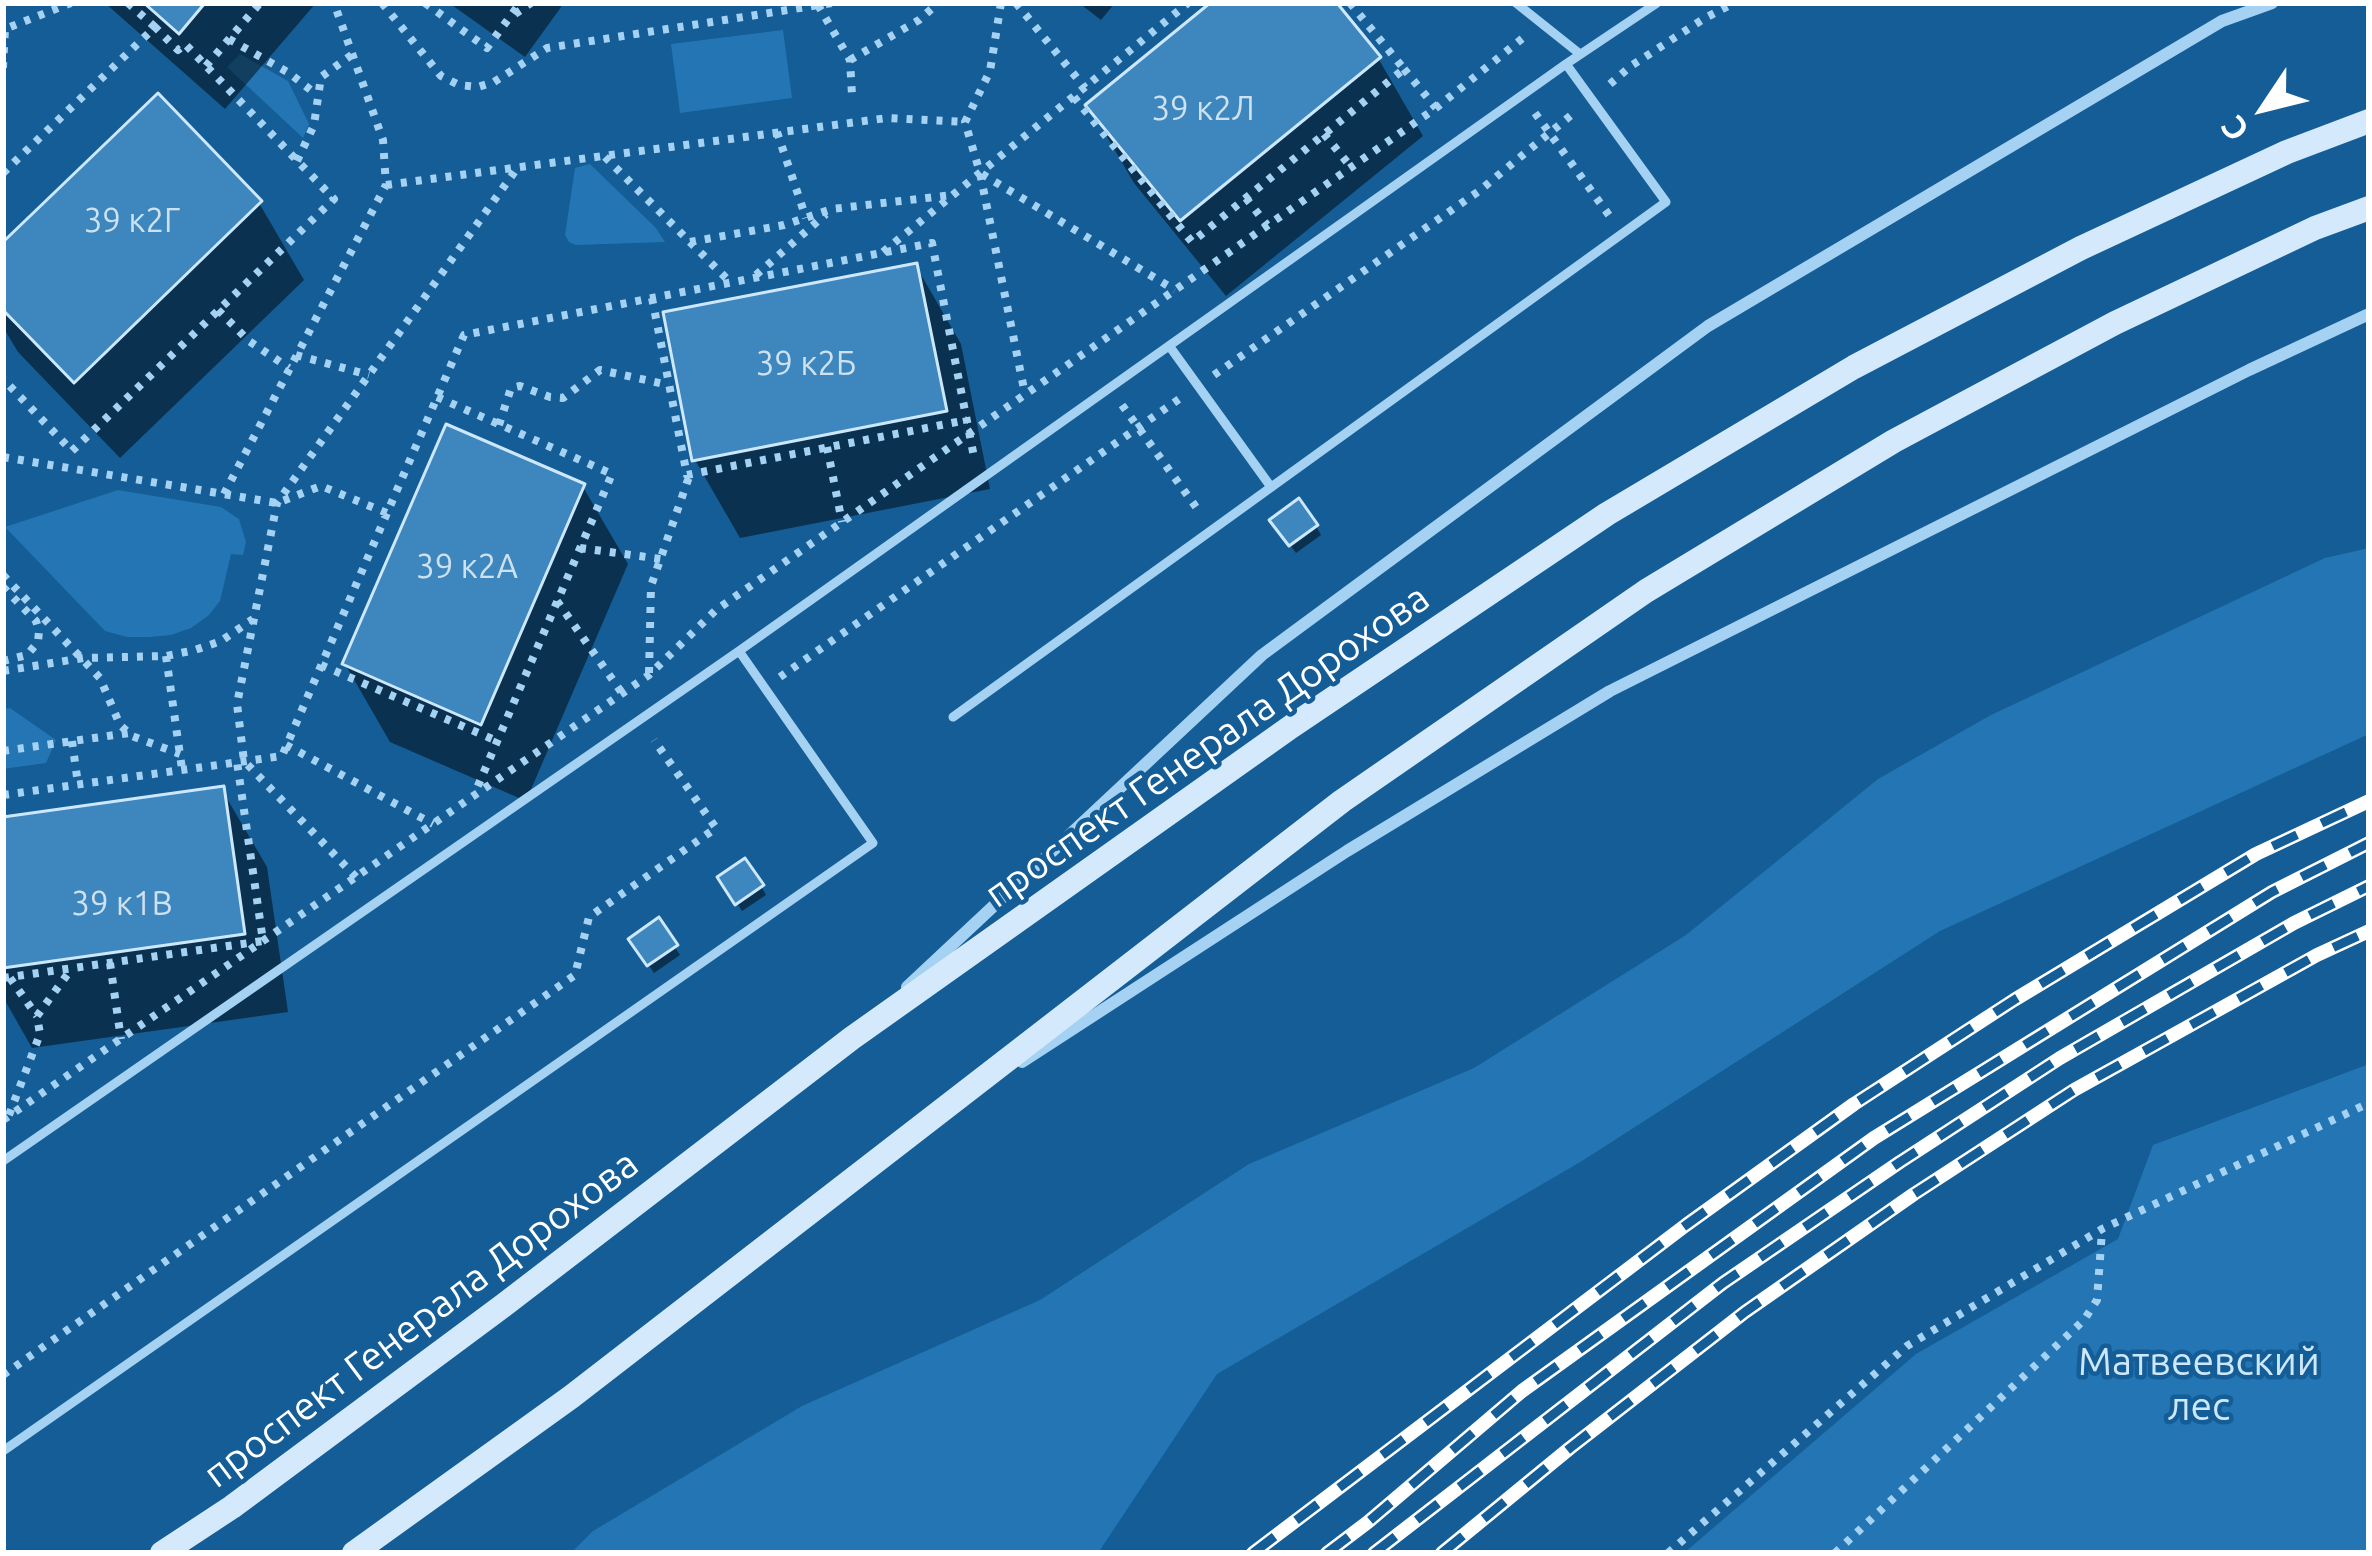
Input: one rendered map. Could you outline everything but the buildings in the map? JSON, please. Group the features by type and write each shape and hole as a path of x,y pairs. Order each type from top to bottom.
{"main road":[{"name":"проспект Генерала Дорохова","path":"162,1553 232,1507 486,1318 852,1038 1292,727 1607,514 1854,367 2081,248 2288,152 2369,121"},
{"path":"354,1553 571,1396 1342,801 1646,590 1894,441 2095,333 2314,229 2369,208"}],"street":[{"path":"852,1038 1262,655 1690,340 2222,21 2272,3"},
{"path":"920,1128 1347,851 1610,692 2369,314"}],"lane":[{"path":"1516,3 1580,54"},
{"path":"3,1161 739,651 1657,3"},
{"path":"953,717 1666,202 1565,64"},
{"path":"1170,346 1271,488"},
{"path":"3,1451 873,843 739,651"}],"path":[{"path":"3,68 5,28 71,3"},
{"path":"3,380 72,452 334,199 185,44 178,50 128,3"},
{"path":"206,66 260,3"},
{"path":"224,494 386,184 383,140 334,3"},
{"path":"382,3 440,76 478,87 547,48 832,3"},
{"path":"425,3 487,48 520,3"},
{"path":"509,18 531,3"},
{"path":"850,60 919,20 938,3"},
{"path":"1001,3 990,71 965,122 980,173 1025,394"},
{"path":"1016,3 1085,88"},
{"path":"882,254 1188,3"},
{"path":"1351,3 1436,108"},
{"path":"764,688 1479,191 1631,66 1734,3"},
{"path":"818,5 850,60 852,95"},
{"path":"6,1118 649,675 716,610 1436,108 1541,23"},
{"path":"3,173 155,27"},
{"path":"229,39 318,96"},
{"path":"297,161 314,125 321,77 352,54"},
{"path":"1496,59 1622,233"},
{"path":"1074,97 1192,242 1404,69"},
{"path":"386,184 887,118 965,122"},
{"path":"777,133 806,218"},
{"path":"1324,134 1351,167"},
{"path":"3,155 12,164"},
{"path":"603,155 731,283"},
{"path":"263,941 237,704 277,503 518,167"},
{"path":"980,173 1175,290"},
{"path":"690,242 784,225 832,209 953,195"},
{"path":"1246,198 1268,225"},
{"path":"753,278 832,209"},
{"path":"3,795 282,756 464,335 932,243 979,482"},
{"path":"652,298 689,474"},
{"path":"218,310 250,341 289,368"},
{"path":"1084,353 1212,530"},
{"path":"296,356 369,375"},
{"path":"499,424 511,388 520,386 563,398 600,370 669,386"},
{"path":"437,398 612,474 473,796"},
{"path":"689,474 967,420"},
{"path":"827,447 842,522"},
{"path":"3,457 277,503 321,486 387,513"},
{"path":"649,675 651,586 689,474"},
{"path":"580,548 661,559"},
{"path":"3,575 100,678 120,725 180,754"},
{"path":"3,587 36,621 39,631 38,642 27,655 3,661"},
{"path":"3,1375 574,975 590,917 716,828 557,601"},
{"path":"3,670 82,658 166,656 221,641 254,618"},
{"path":"166,656 182,770"},
{"path":"321,665 497,741"},
{"path":"3,751 129,733"},
{"path":"72,741 78,784"},
{"path":"286,746 433,824"},
{"path":"241,762 356,877"},
{"path":"6,977 263,941"},
{"path":"110,963 121,1039"},
{"path":"37,1016 72,968"},
{"path":"6,977 37,1016 40,1034 6,1118"},
{"path":"1668,1553 1907,1346 2102,1229 2369,1103"},
{"path":"1835,1553 2084,1320 2097,1300 2102,1229"}],"green space":[{"path":"783,30 792,98 680,113 671,44"},
{"path":"240,54 288,81 309,124 303,138 227,67"},
{"path":"590,164 665,242 569,242 565,235 575,168"},
{"path":"118,490 221,507 239,519 246,542 243,555 231,554 220,601 191,628 150,637 105,631 5,527"},
{"path":"2369,548 2369,734 1940,931 1582,1161 1217,1374 1098,1553 571,1553 593,1531 802,1406 1040,1300 1249,1164 1474,1068 1686,935 1878,779 1991,715 2325,558"},
{"path":"10,708 56,740 46,763 3,769 3,709"},
{"name":"Матвеевский лес","path":"2369,1064 2369,1553 1684,1553 1916,1354 2118,1239 2153,1145"}],"railway":[{"path":"1253,1553 1686,1225 1854,1104 2014,1000 2256,854 2369,801"},
{"path":"1327,1553 1522,1391 1874,1138 2272,892 2369,843"},
{"path":"1374,1553 1723,1283 1900,1162 2060,1058 2294,923 2369,886"},
{"path":"1442,1553 1745,1312 1914,1194 2074,1090 2369,931"}]}
